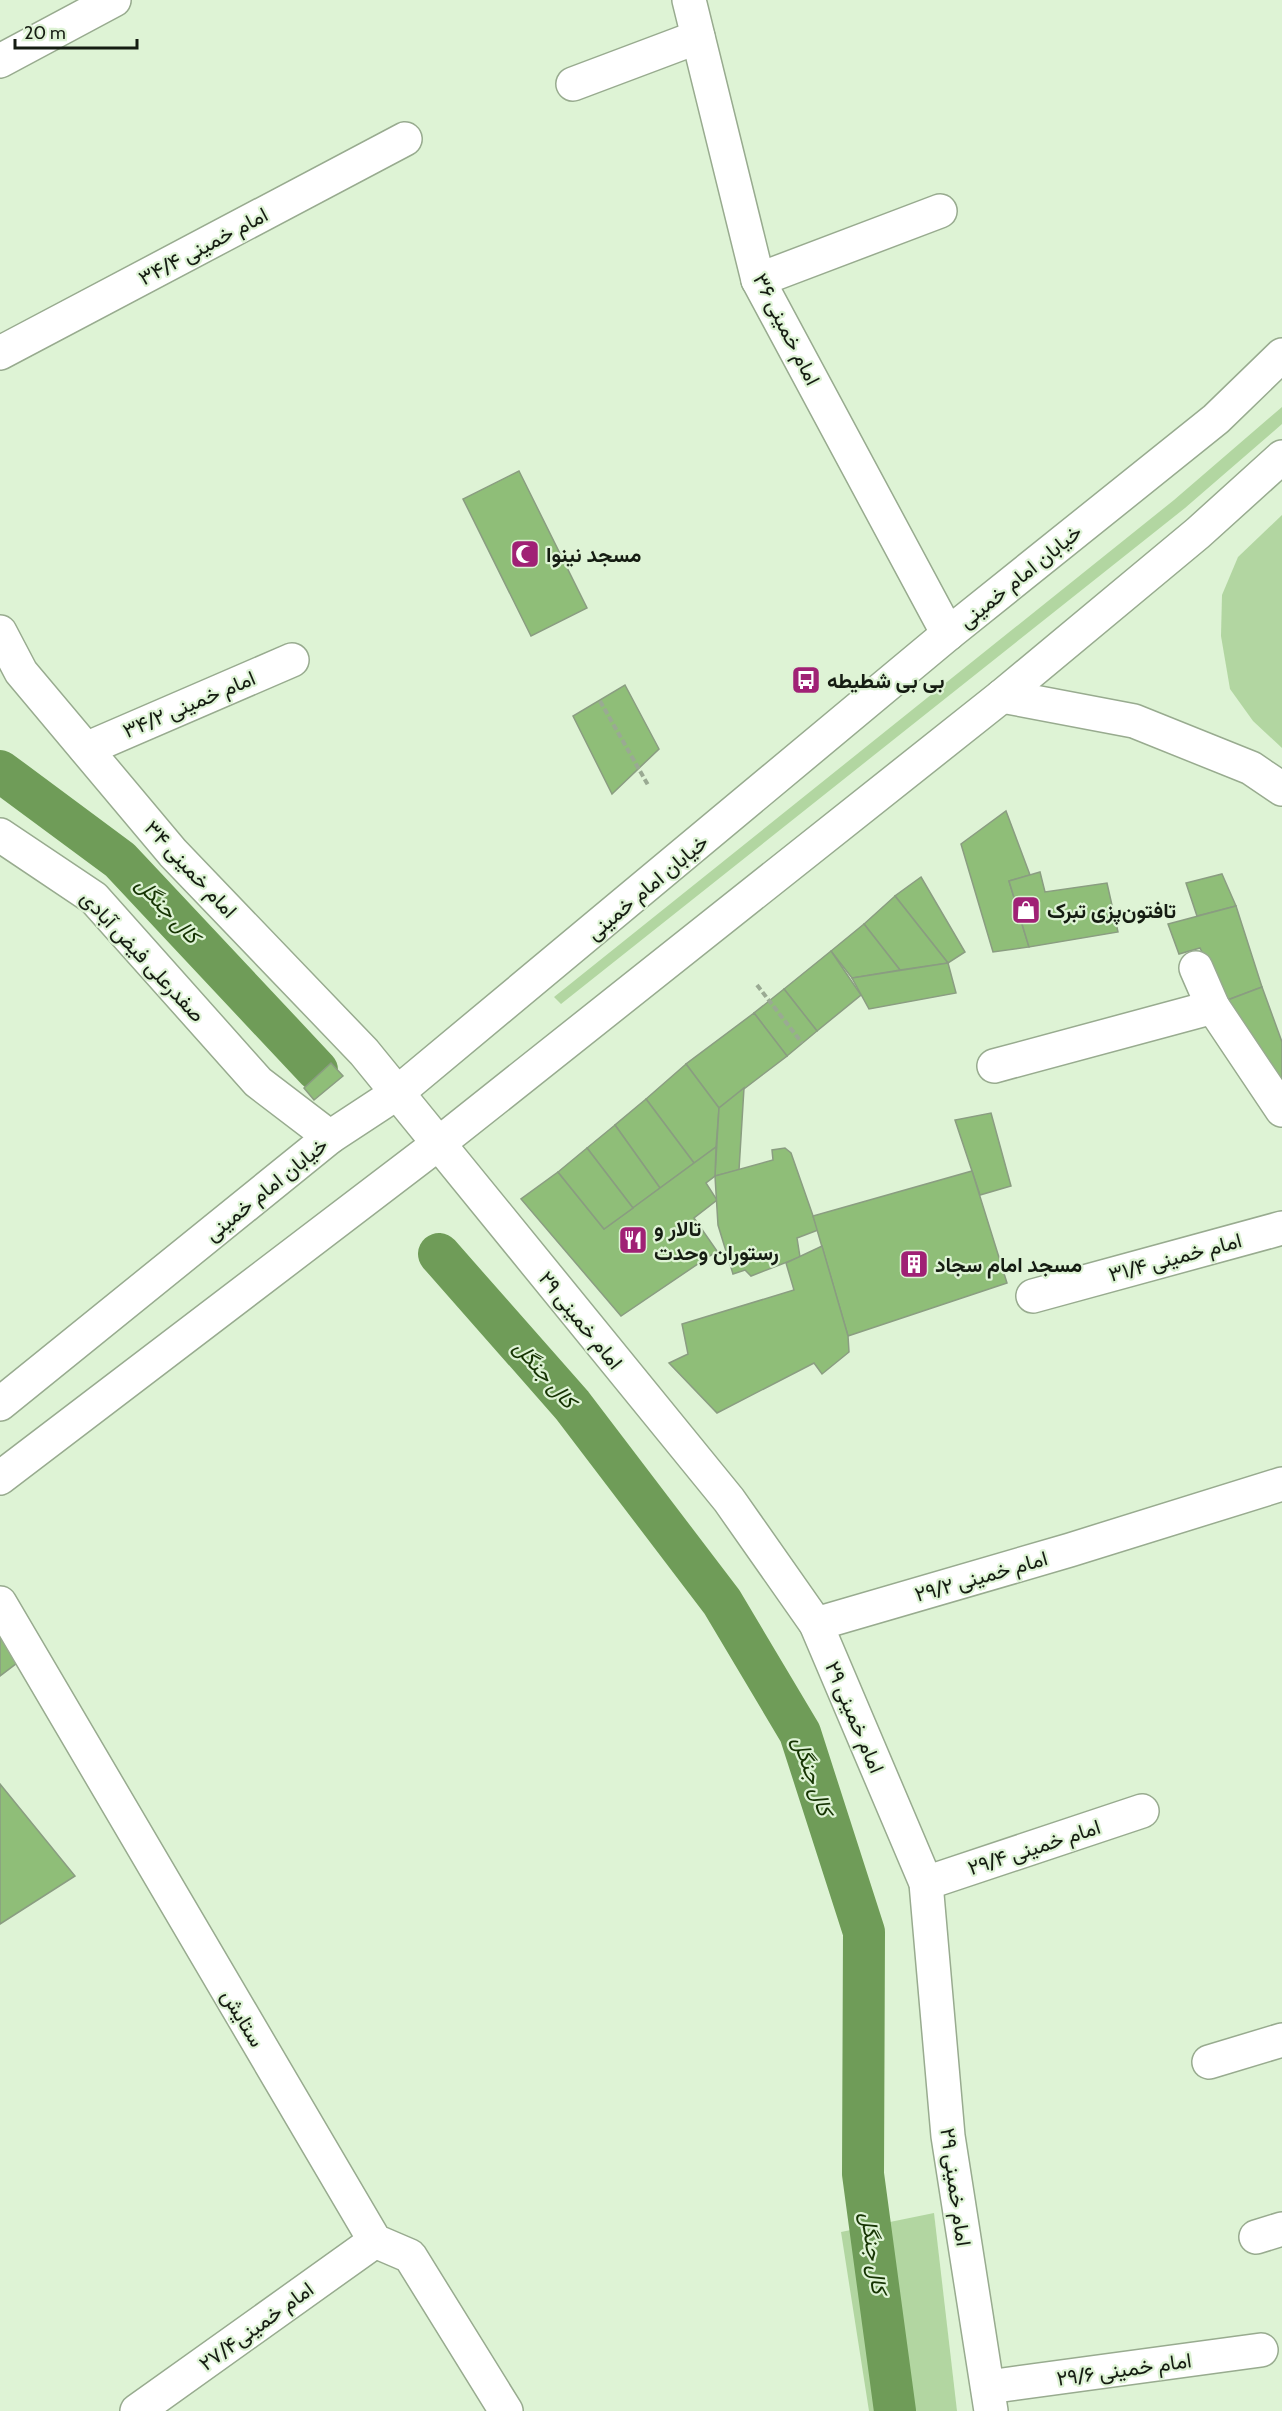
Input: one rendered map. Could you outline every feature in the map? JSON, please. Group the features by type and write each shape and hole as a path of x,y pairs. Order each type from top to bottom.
{"street":[{"path":"0,61 114,0"},
{"name":"امام خمینی ۳۶","path":"689,0 758,280 948,634"},
{"path":"573,84 699,37"},
{"name":"امام خمینی ۳۴/۴","path":"0,353 405,139"},
{"path":"758,280 940,211"},
{"name":"خیابان امام خمینی","path":"0,1404 330,1137 397,1093 948,634 1216,419 1282,355"},
{"path":"0,1478 438,1144 1002,696 1198,533 1282,457"},
{"name":"امام خمینی ۳۴","path":"0,632 10,664 86,749 173,853 364,1052 438,1144"},
{"name":"امام خمینی ۳۴/۲","path":"86,749 292,660"},
{"path":"1002,696 1134,721 1251,768 1282,789"},
{"name":"صفدرعلی فیض آبادی","path":"0,835 94,898 258,1082 330,1137"},
{"path":"1196,968 1213,1008 1282,1110"},
{"path":"994,1066 1213,1008"},
{"name":"امام خمینی ۲۹","path":"438,1144 729,1500 816,1624 926,1882 948,2136 989,2399"},
{"name":"امام خمینی ۳۱/۴","path":"1033,1296 1282,1228"},
{"name":"امام خمینی ۲۹/۲","path":"816,1624 1059,1553 1282,1484"},
{"name":"ستایش","path":"0,1603 375,2241"},
{"name":"امام خمینی ۲۹/۴","path":"926,1882 1142,1812"},
{"path":"1209,2062 1282,2040"},
{"path":"375,2241 410,2256 506,2411"},
{"name":"امام خمینی۲۷/۴","path":"138,2411 375,2241"},
{"name":"امام خمینی ۲۹/۶","path":"989,2399 1261,2350"}],"path":[{"path":"600,700 648,785"},
{"path":"757,985 802,1043"}],"green space":[{"path":"1282,407 1282,424 1185,508 561,1004 554,997 1174,500"},
{"path":"1282,515 1282,748 1253,721 1230,689 1221,636 1222,595 1238,557"},
{"path":"934,2213 957,2411 869,2411 841,2232"}],"building":[{"name":"مسجد نینوا","path":"519,471 587,608 531,636 463,499"},
{"path":"625,685 659,749 612,794 573,716"},
{"path":"1006,811 1030,875 1009,881 1029,947 993,952 961,844"},
{"path":"1040,872 1045,892 1107,883 1118,932 1029,947 1009,881"},
{"path":"1222,874 1236,906 1197,916 1186,883"},
{"path":"921,877 965,952 948,963 895,896"},
{"path":"895,896 948,963 900,970 864,924"},
{"path":"1236,906 1262,987 1225,1001 1200,948 1179,954 1168,924"},
{"path":"864,924 900,970 852,978 831,951"},
{"path":"831,951 861,995 817,1031 784,989"},
{"path":"948,963 956,993 869,1009 852,978"},
{"path":"1262,987 1282,1042 1282,1091 1225,1001"},
{"path":"784,989 817,1031 787,1056 754,1013"},
{"path":"754,1013 787,1056 719,1108 686,1064"},
{"path":"331,1063 343,1076 314,1100 304,1088"},
{"path":"686,1064 719,1108 716,1147 694,1163 646,1099"},
{"path":"744,1088 739,1170 715,1176 719,1108"},
{"path":"646,1099 694,1163 660,1188 615,1125"},
{"path":"991,1113 1011,1186 980,1195 955,1120"},
{"path":"615,1125 660,1188 633,1208 587,1148"},
{"name":"تالار و رستوران وحدت","path":"716,1147 715,1176 706,1183 717,1200 694,1218 717,1251 621,1316 521,1199 558,1172 604,1229"},
{"path":"587,1148 633,1208 604,1229 558,1172"},
{"path":"785,1148 791,1153 818,1230 797,1238 800,1257 751,1276 745,1270 733,1274 718,1225 715,1176 773,1160 772,1150"},
{"name":"مسجد امام سجاد","path":"972,1171 1007,1283 848,1336 813,1216"},
{"path":"822,1246 848,1336 849,1352 822,1374 814,1363 717,1413 669,1363 688,1354 682,1324 794,1290 786,1263"},
{"path":"0,1624 21,1660 0,1676"},
{"path":"0,1784 75,1876 0,1924"}],"waterway":[{"name":"کال جنگل","path":"0,771 120,860 317,1070"},
{"name":"کال جنگل","path":"439,1254 572,1405 722,1602 800,1733 864,1932 863,2174 895,2411"}],"place":[{"name":"مسجد نینوا","path":"525,554"},
{"name":"بی بی شطیطه","path":"806,680"},
{"name":"تافتون‌پزی تبرک","path":"1026,910"},
{"name":"تالار و رستوران وحدت","path":"633,1240"},
{"name":"مسجد امام سجاد","path":"914,1264"}]}
